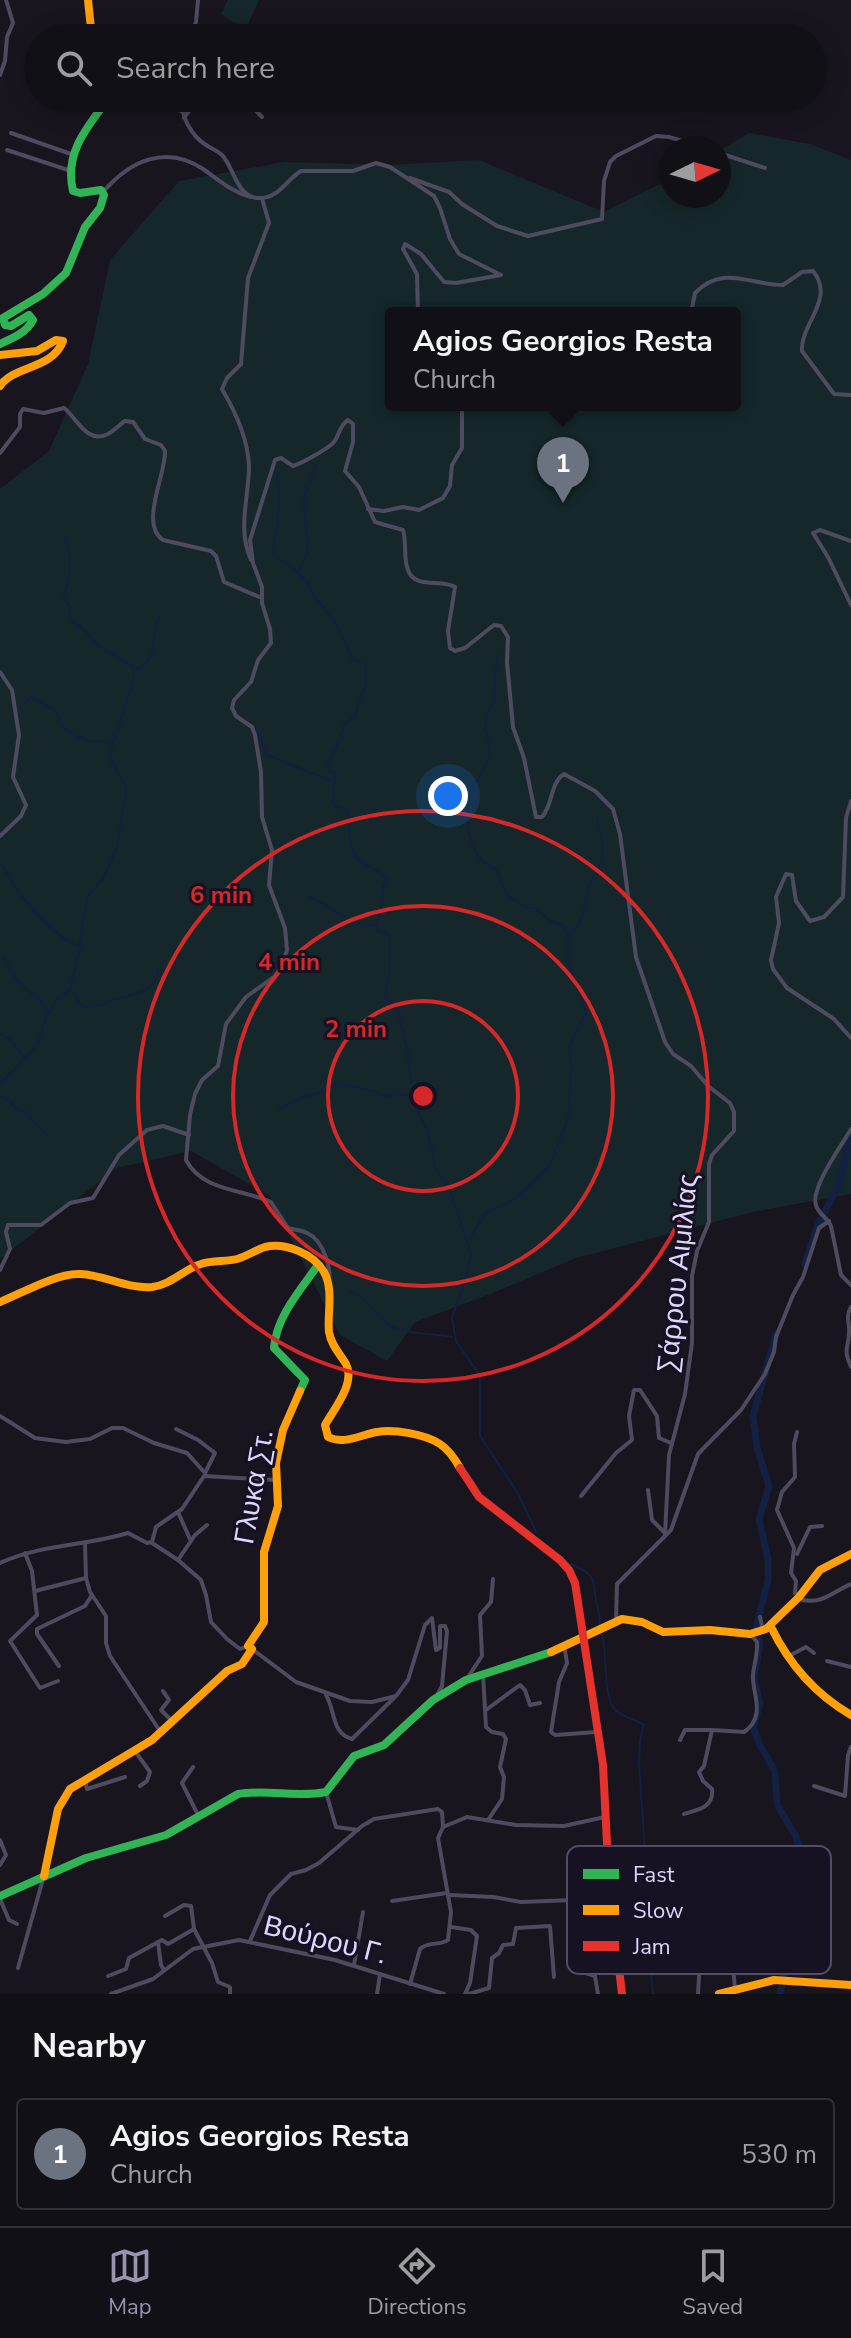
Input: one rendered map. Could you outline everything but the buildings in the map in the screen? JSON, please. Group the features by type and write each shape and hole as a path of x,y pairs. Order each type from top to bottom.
{"main road":[{"path":"88,0 91,24"},
{"path":"0,344 31,326 33,320 29,315 11,326 5,325 3,318 43,294 66,273 85,227 102,204 104,191 73,191 71,171 71,154 76,142 98,112"},
{"path":"0,355 30,353 56,340 63,341 60,349 33,369 6,377 0,386"},
{"path":"0,1302 51,1279 69,1275 85,1275 139,1287 160,1286 203,1263 237,1259 269,1246 298,1251 324,1272 328,1286 329,1334 346,1365 349,1378 345,1391 326,1421 328,1437 339,1442 370,1432 391,1431 438,1442 449,1451 479,1497 565,1565 575,1583 585,1653 591,1670"},
{"name":"Γλυκα Στ.","path":"44,1876 59,1806 70,1789 135,1751 173,1722 227,1671 242,1664 262,1628 264,1552 278,1506 276,1463 283,1430 305,1379 277,1351 273,1341 287,1312 318,1265"},
{"path":"0,1897 86,1858 166,1835 241,1794 297,1796 326,1792 354,1756 384,1745 433,1700 466,1680 550,1652 616,1621 633,1620 663,1632 759,1631 798,1598 820,1570 851,1554"},
{"path":"577,1595 585,1625 597,1629"},
{"path":"582,1617 603,1765 608,1846"},
{"path":"759,1631 812,1685 851,1715"},
{"path":"568,1643 579,1644 585,1653"},
{"path":"620,1974 623,1994"},
{"path":"719,1994 784,1980 851,1985"}],"street":[{"path":"0,75 7,37 13,23 6,0"},
{"path":"195,24 198,0"},
{"path":"182,112 203,142 222,155 233,179 254,197"},
{"path":"184,118 188,112"},
{"path":"257,112 262,117"},
{"path":"11,133 71,154"},
{"path":"104,191 118,175 148,159 173,158 198,166 227,187 262,198 283,189 295,175 305,170 353,171 377,163 449,192 497,226 528,236 602,219 604,181 610,162 652,137 659,137"},
{"path":"7,150 71,171"},
{"path":"731,157 765,168"},
{"path":"406,177 434,196 451,243 459,254 501,274 496,278 444,282 421,254 404,244 417,274 418,307"},
{"path":"262,198 269,224 248,278 241,364 227,378 222,389 234,407 248,459 244,534 262,587 271,643 258,660 251,682 234,700 232,708 236,716 252,727 255,735 261,772 262,817 273,855 269,885 285,928 287,950 275,976 246,997 226,1024 218,1066 202,1080 195,1094 186,1162 201,1176 224,1188 271,1202 288,1228 306,1232 316,1239 330,1273 328,1286"},
{"path":"692,307 695,293 712,280 742,278 783,285 802,272 813,271 818,278 819,305 805,331 802,351 834,394 851,395"},
{"path":"0,453 20,427 23,409 46,413 64,408 86,433 96,436 108,434 125,421 133,422 145,439 161,445 165,451 155,506 157,536 211,551 216,556 224,582 262,598"},
{"path":"253,563 252,531 267,494 273,462 280,458 292,465 300,464 329,447 347,420 353,424 354,438 345,471 358,485 368,509 385,511 405,507 419,510 443,498 449,487 452,465 462,450 462,411"},
{"name":"Σάρρου Αιμιλίας","path":"368,509 376,524 403,530 407,568 413,577 422,582 454,586 448,631 450,649 456,652 462,649 494,625 500,625 506,631 513,727 526,765 536,817 547,813 556,782 562,775 590,788 613,809 620,834 636,957 665,1042 673,1054 691,1066 734,1109 734,1131 710,1160 709,1222 694,1263 688,1371 671,1443 665,1534"},
{"path":"851,541 820,530 813,531 851,605"},
{"path":"0,672 12,690 19,735 13,777 26,805 21,816 0,836"},
{"path":"851,801 846,818 843,897 824,917 810,921 796,901 792,875 786,874 776,897 779,923 771,960 776,976 784,984 834,1019 851,1038"},
{"path":"0,1270 10,1249 6,1232 8,1225 41,1225 67,1205 93,1198 119,1155 147,1130 163,1126 189,1135"},
{"path":"851,1129 818,1188 815,1203 826,1218 841,1275 851,1285"},
{"path":"616,1621 617,1584 639,1566 672,1527 698,1454 741,1410 765,1374 776,1337 806,1269 819,1228 826,1218"},
{"path":"851,1307 846,1318 849,1331 845,1350 851,1367"},
{"path":"581,1496 616,1453 632,1440 629,1416 632,1391 635,1389 640,1390 657,1416 659,1438 671,1443"},
{"path":"0,1416 35,1438 66,1442 84,1441 120,1427 154,1443 187,1453 204,1474 276,1480"},
{"path":"152,1542 159,1525 178,1512 215,1453 176,1429"},
{"path":"795,1556 793,1543 777,1510 782,1492 795,1477 797,1432"},
{"path":"648,1490 652,1520 665,1534"},
{"path":"178,1512 191,1540"},
{"path":"178,1560 191,1540 207,1525"},
{"path":"822,1526 810,1527 795,1556 791,1573 796,1581 795,1593 798,1598 810,1602 822,1601 851,1584"},
{"path":"0,1563 25,1553 128,1533 147,1543 152,1542 201,1580 213,1625 235,1646 240,1649 250,1647 295,1681 326,1694 364,1703 396,1696"},
{"path":"85,1543 86,1578 92,1595 106,1616 106,1643 110,1656 161,1732"},
{"path":"25,1553 35,1591 36,1617 10,1641 40,1688 58,1681"},
{"path":"35,1591 86,1578"},
{"path":"466,1680 482,1656 480,1615 491,1602 493,1579"},
{"path":"59,1666 37,1634 37,1629 85,1606 92,1595"},
{"path":"680,1740 685,1730 744,1732 750,1725 758,1700 753,1679 760,1617"},
{"path":"326,1694 333,1708 337,1729 349,1739 355,1738 396,1696 409,1677 421,1636 432,1618 436,1650 440,1649 441,1625 446,1628 447,1640 442,1687 433,1700"},
{"path":"568,1643 567,1662 559,1682 551,1732 555,1735 597,1732"},
{"path":"787,1657 806,1647 814,1653"},
{"path":"827,1661 851,1667"},
{"path":"483,1673 486,1727 503,1734 506,1739 500,1767 504,1777 502,1799 488,1820"},
{"path":"486,1710 520,1685 525,1688 530,1705 540,1703"},
{"path":"163,1691 169,1700 161,1710 173,1722"},
{"path":"684,1814 704,1808 712,1798 712,1789 699,1772 704,1766 712,1730"},
{"path":"814,1786 845,1796 851,1747"},
{"path":"135,1751 150,1772 147,1781 140,1786"},
{"path":"193,1767 182,1783 199,1817"},
{"path":"85,1779 87,1789 125,1777"},
{"path":"326,1792 336,1827 358,1830"},
{"path":"250,1941 270,1895 285,1879 319,1863 377,1818 438,1809 442,1812 443,1827 438,1838 451,1927 447,1941 428,1944 420,1949 410,1984"},
{"path":"443,1827 467,1817 516,1825 566,1826 608,1816"},
{"path":"0,1840 6,1857 0,1865"},
{"path":"18,1968 44,1876"},
{"path":"392,1901 448,1894 521,1902 567,1900"},
{"path":"0,1897 9,1920 17,1924"},
{"path":"165,1916 189,1904 193,1909 194,1929 218,1982 230,1987 230,1994"},
{"path":"354,1965 363,1912"},
{"path":"467,1994 489,1988 493,1956 505,1944 513,1944 515,1928 547,1924 552,1929 554,1977"},
{"path":"451,1927 471,1930 477,1936 467,1994"},
{"path":"108,1976 126,1969 130,1955 163,1940 168,1944 194,1929"},
{"name":"Βούρου Γ.","path":"111,1994 134,1987 167,1970 190,1951 203,1946 250,1941 354,1965 444,1994"},
{"path":"158,1942 161,1967 167,1970"},
{"path":"377,1994 380,1974"},
{"path":"589,1974 595,1976 598,1994"},
{"path":"698,1994 699,1974"},
{"path":"734,1974 735,1990"},
{"path":"134,1987 135,1994"}],"shaded area":[{"path":"228,0 259,0 248,24 233,22 221,14"},
{"path":"749,133 810,144 851,160 851,1194 753,1212 576,1258 415,1322 387,1361 340,1335 269,1195 191,1151 117,1168 0,1259 0,489 49,451 88,364 110,260 179,181 284,162 389,165 479,160 604,212 659,184 659,208 731,208 731,144"}],"waterway":[{"path":"299,570 305,559 308,541 305,495 316,465"},
{"path":"278,473 279,506 273,555 295,569 309,585 335,622 353,660 365,663 365,689 355,716 344,725 327,767 336,774 332,801 346,810 355,855 387,879 377,924 377,931 389,936 390,972 385,997 398,1011 415,1107 427,1129 436,1168 450,1191 471,1254 452,1317 456,1341 480,1376 480,1436 519,1495 536,1532"},
{"path":"0,1084 38,1045 46,1018 57,1000 70,989 87,896 103,879 117,848 126,788 111,760 111,749 134,678 134,667 105,650 72,622 70,607 63,597 70,568 64,538"},
{"path":"137,669 152,653 160,616"},
{"path":"469,1239 486,1212 511,1202 549,1167 568,1118 572,1065 569,1047 586,1012 568,964 568,937 564,926 550,921 535,908 526,908 506,894 497,870 478,855 469,833 471,796 490,753 485,722 494,696 499,654"},
{"path":"23,705 32,697 56,711 62,728 87,741 113,742"},
{"path":"258,733 267,755 332,781"},
{"path":"451,789 458,808 468,816"},
{"path":"568,934 578,926 588,890 603,855 597,819"},
{"path":"0,862 34,910 50,927 77,946"},
{"path":"307,896 353,923 374,925"},
{"path":"3,957 16,979 43,1004 49,1014"},
{"path":"70,989 82,1006 95,1006 147,988 156,978 158,970"},
{"path":"0,1034 9,1038 24,1057"},
{"path":"279,1109 303,1097 324,1092 336,1083 385,1097 396,1094 414,1096"},
{"path":"0,1096 8,1099 16,1109 29,1113 32,1121 49,1136"},
{"path":"805,1264 817,1227 838,1186 851,1139"},
{"path":"350,1292 361,1297 389,1325 412,1332 452,1337"},
{"path":"776,1334 753,1416 757,1448 769,1486 759,1519 768,1559 768,1580 756,1628 760,1645 754,1678 760,1704 753,1727 775,1771 777,1805 796,1836 798,1846"},
{"path":"571,1564 593,1580 599,1625"},
{"path":"602,1635 612,1705 619,1713 644,1725 639,1763 645,1846"},
{"path":"651,1974 653,1994"},
{"path":"780,1994 784,1974"}],"traffic: fast":[{"path":"0,344 23,332 33,320 29,315 11,326 5,325 3,318 43,294 66,273 85,227 100,208 104,195 101,190 73,191 71,177 79,141 98,112"},
{"path":"300,1391 305,1380 274,1348 284,1314 318,1265"},
{"path":"0,1896 86,1858 166,1835 238,1794 326,1792 354,1756 384,1745 433,1700 466,1680 551,1652"}],"traffic: slow":[{"path":"88,0 91,24"},
{"path":"0,355 37,351 56,340 63,341 50,357 14,374 0,386"},
{"path":"0,1302 50,1280 71,1275 89,1275 152,1287 201,1264 237,1259 265,1247 290,1248 306,1255 324,1272 329,1294 330,1337 348,1371 343,1396 325,1425 328,1437 346,1440 384,1431 418,1435 443,1446 460,1468"},
{"path":"44,1876 58,1809 70,1789 152,1740 227,1671 242,1664 252,1649 248,1646 264,1622 264,1552 278,1506 276,1463 283,1430 300,1391"},
{"path":"551,1652 622,1619 642,1622 663,1632 710,1630 750,1634 766,1629 799,1597 820,1570 851,1554"},
{"path":"771,1627 804,1677 826,1698 851,1715"},
{"path":"719,1994 774,1980 851,1985"}],"traffic: jam":[{"path":"460,1468 479,1497 560,1560 575,1583 603,1765 607,1846"},
{"path":"620,1974 622,1994"}],"place":[{"name":"Agios Georgios Resta","path":"563,503"}]}
